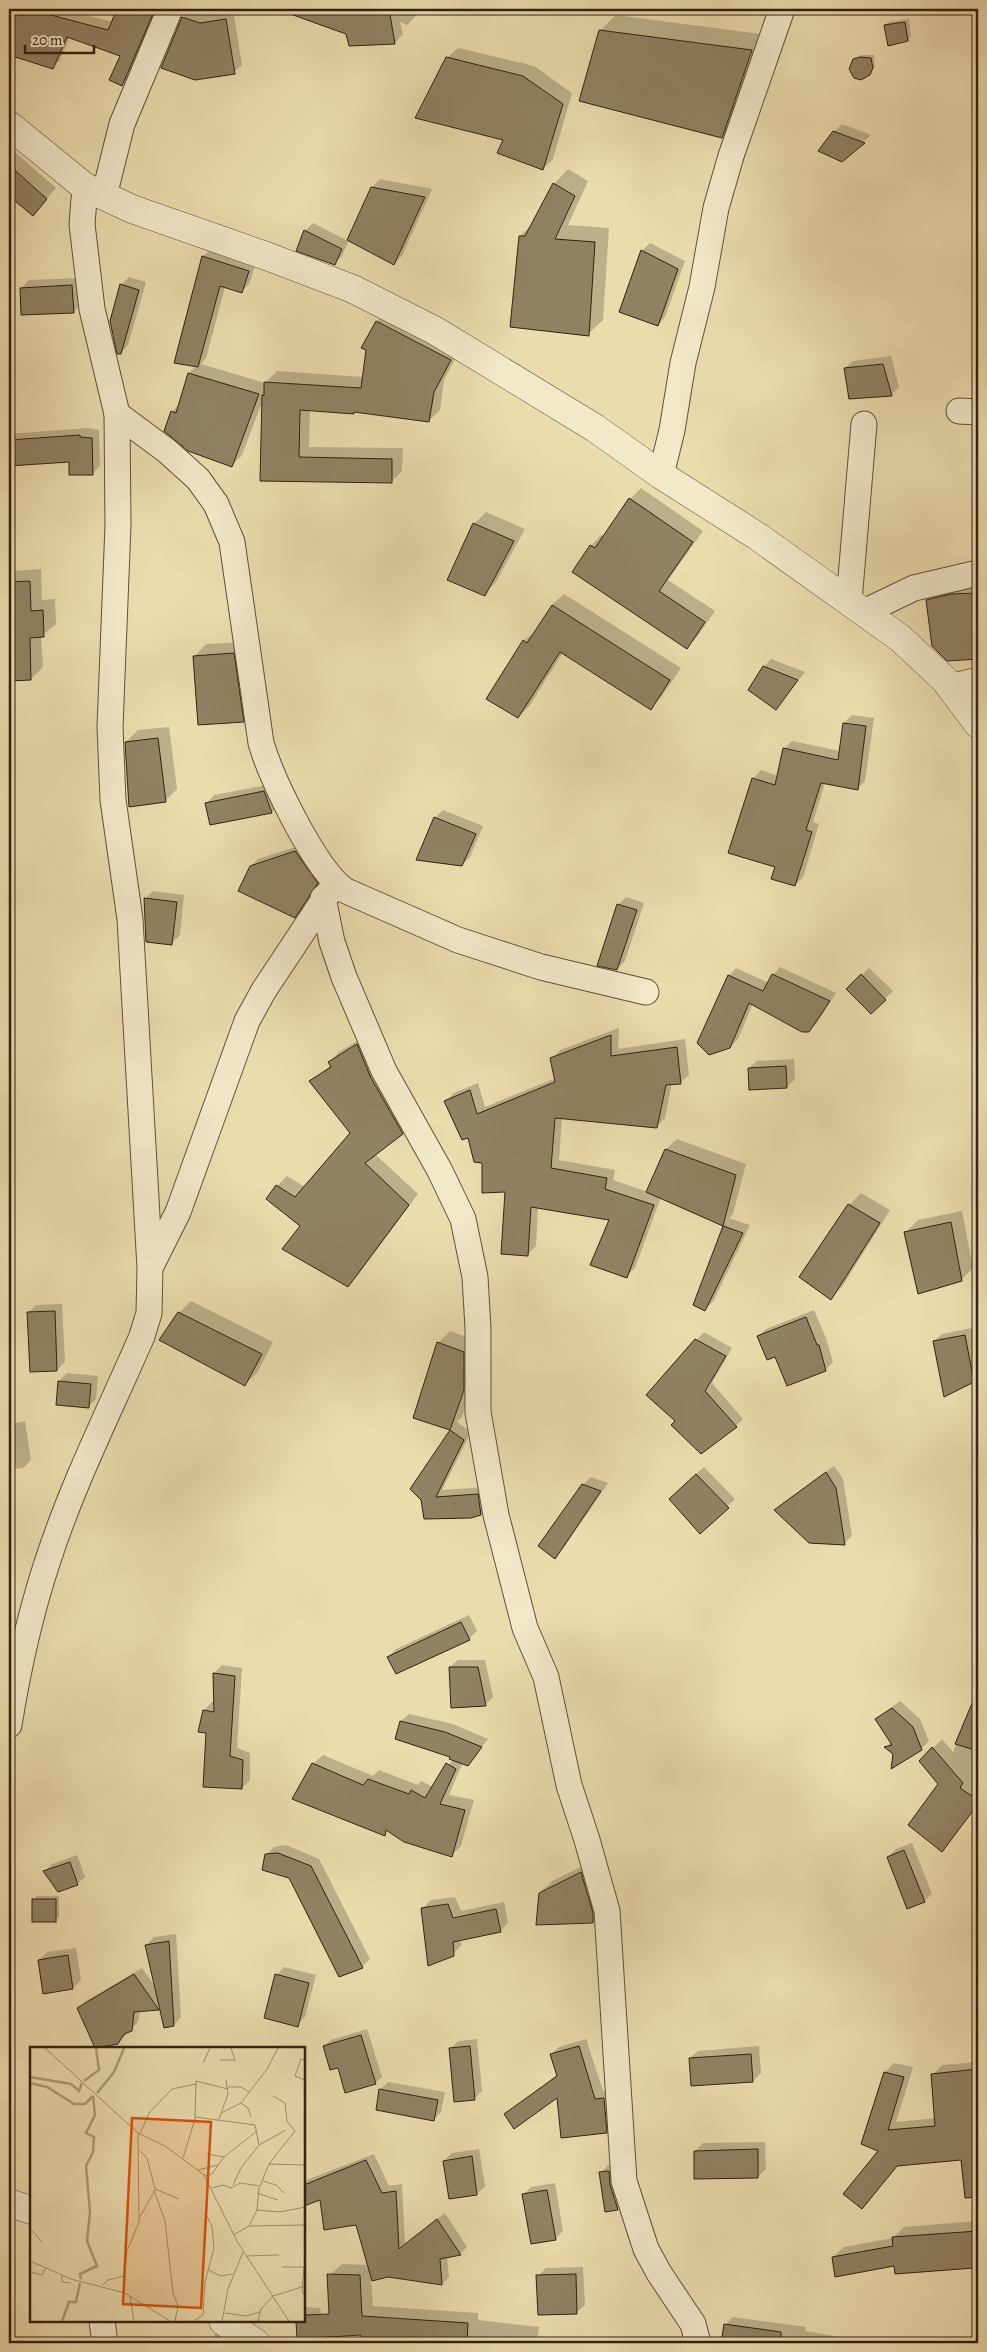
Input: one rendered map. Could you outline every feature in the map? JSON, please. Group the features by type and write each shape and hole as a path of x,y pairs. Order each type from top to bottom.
{"street":[{"path":"9,1725 27,1635 48,1560 67,1509 142,1336 149,1313 150,1268 130,919 113,800 110,727 118,525 117,414 92,309 82,224 170,9"},
{"path":"661,475 672,430 683,363 702,287 716,208 730,156 782,9"},
{"path":"9,124 94,192 132,209 353,289 434,330 594,428 661,475 757,536 900,638 950,687 978,724"},
{"path":"117,414 167,451 198,479 216,504 232,542 261,743 268,768 314,853 330,891 332,942 344,977 381,1062 440,1171 463,1220 475,1277 478,1328 478,1412 496,1516 525,1628 546,1677 569,1785 607,1911 624,2182 646,2249 659,2273 693,2324 698,2343"},
{"path":"856,606 864,424"},
{"path":"856,606 914,588 978,573"},
{"path":"950,687 978,680"},
{"path":"330,891 344,890 458,940 541,968 646,992"},
{"path":"150,1268 178,1212 247,1021 264,990 330,891"},
{"path":"9,2203 30,2210"},
{"path":"102,2322 105,2343"},
{"path":"224,2322 256,2343"}],"building":[{"path":"9,9 13,9 24,16 28,9 108,30 117,9 155,9 122,86 109,80 120,56 67,37 53,69 9,55"},
{"path":"282,9 389,9 395,44 349,46 346,34 282,11"},
{"path":"182,17 200,23 226,19 235,74 195,80 161,68"},
{"path":"905,22 908,41 888,46 884,25"},
{"path":"599,30 752,50 722,138 579,101"},
{"path":"446,57 523,76 563,104 543,170 497,153 503,140 415,118"},
{"path":"860,57 871,58 873,68 870,75 861,80 854,78 849,69 853,59"},
{"path":"833,131 865,143 842,162 818,151"},
{"path":"9,165 47,199 33,216 9,196"},
{"path":"553,183 575,196 555,239 595,242 589,336 510,327 519,236 525,236"},
{"path":"371,187 425,197 394,265 347,240"},
{"path":"304,230 342,249 335,265 296,251"},
{"path":"641,250 678,269 658,326 619,312"},
{"path":"202,256 249,271 242,293 220,286 198,367 174,363"},
{"path":"120,284 139,290 121,354 117,354 110,321"},
{"path":"72,285 74,313 21,315 20,288"},
{"path":"376,321 451,360 434,392 429,422 354,412 354,414 300,410 299,457 392,459 392,483 260,481 264,382 361,388 366,350 361,348"},
{"path":"883,364 892,396 849,399 844,368"},
{"path":"188,373 259,394 232,467 188,451 164,431 171,411 176,413"},
{"path":"80,435 80,437 92,438 93,475 69,475 69,462 9,466 9,440"},
{"path":"629,498 693,542 659,591 705,622 687,649 572,572 590,545 595,548"},
{"path":"473,523 514,541 485,596 447,580"},
{"path":"30,581 31,611 43,610 44,637 30,638 31,680 9,681 9,582"},
{"path":"978,593 978,659 947,661 932,646 926,600 951,594"},
{"path":"552,605 670,680 651,710 560,652 518,718 486,699 523,640 527,643"},
{"path":"234,653 244,722 198,725 193,656"},
{"path":"763,666 798,680 776,710 748,690"},
{"path":"843,723 866,726 858,790 821,783 806,830 812,832 795,886 771,879 775,867 728,853 752,778 775,785 783,748 838,760"},
{"path":"158,738 166,802 129,807 125,742"},
{"path":"264,791 272,813 210,825 205,803"},
{"path":"434,817 476,834 462,866 416,860"},
{"path":"295,851 318,883 295,918 238,891 250,866"},
{"path":"144,898 177,902 172,945 146,942"},
{"path":"617,904 637,910 617,970 597,966"},
{"path":"772,974 830,1001 809,1032 802,1032 749,1003 730,1048 709,1055 697,1043 728,975 763,991"},
{"path":"861,974 886,1000 871,1014 846,989"},
{"path":"611,1035 611,1056 677,1047 681,1084 666,1085 657,1128 555,1118 551,1168 607,1178 605,1189 654,1205 627,1278 590,1265 609,1220 531,1207 528,1256 501,1254 505,1192 482,1193 482,1163 474,1162 468,1138 462,1140 444,1101 470,1090 477,1114 555,1082 550,1058"},
{"path":"357,1044 371,1078 403,1134 365,1163 409,1205 348,1287 282,1249 300,1226 266,1199 276,1185 295,1197 350,1133 309,1081 331,1067 328,1062"},
{"path":"786,1066 787,1088 749,1090 748,1068"},
{"path":"665,1149 736,1175 723,1226 646,1192"},
{"path":"848,1204 880,1223 831,1300 799,1277"},
{"path":"951,1222 962,1281 918,1294 904,1232"},
{"path":"723,1226 743,1233 705,1311 693,1305"},
{"path":"55,1311 57,1371 30,1372 27,1312"},
{"path":"178,1312 262,1354 245,1386 159,1340"},
{"path":"806,1317 817,1345 819,1345 826,1371 787,1386 775,1357 767,1360 757,1336"},
{"path":"965,1335 974,1382 944,1397 933,1341"},
{"path":"695,1339 726,1356 705,1391 737,1427 701,1454 671,1425 675,1421 646,1395"},
{"path":"437,1342 464,1352 464,1390 450,1430 413,1418"},
{"path":"58,1381 91,1384 89,1408 56,1405"},
{"path":"450,1430 464,1440 436,1497 478,1494 481,1515 471,1518 424,1519 421,1500 410,1489"},
{"path":"826,1472 836,1488 845,1545 809,1543 774,1510"},
{"path":"696,1474 729,1508 700,1534 669,1499"},
{"path":"582,1484 601,1491 555,1559 538,1546"},
{"path":"461,1622 470,1640 396,1674 387,1657"},
{"path":"449,1667 478,1667 486,1706 451,1708"},
{"path":"213,1673 235,1676 230,1756 243,1760 242,1789 203,1787 206,1733 198,1732 203,1710 214,1712"},
{"path":"978,1689 978,1751 955,1744"},
{"path":"892,1708 913,1727 922,1750 891,1769 893,1754 884,1747 892,1745 875,1719"},
{"path":"400,1721 445,1732 482,1747 468,1766 449,1759 450,1757 395,1739"},
{"path":"932,1747 963,1783 960,1788 978,1800 978,1804 942,1852 908,1825 938,1784 919,1761"},
{"path":"312,1763 363,1785 368,1779 409,1794 411,1790 425,1798 446,1763 456,1769 440,1804 465,1810 452,1857 404,1842 386,1830 385,1836 292,1799"},
{"path":"904,1850 925,1902 907,1909 887,1857"},
{"path":"278,1853 311,1866 363,1968 339,1977 289,1878 262,1870 265,1854"},
{"path":"70,1862 78,1885 58,1892 43,1871"},
{"path":"581,1872 593,1913 593,1923 536,1925 539,1893"},
{"path":"32,1899 56,1899 56,1922 32,1922"},
{"path":"448,1904 453,1918 496,1909 501,1932 453,1942 454,1956 428,1966 421,1908"},
{"path":"169,1941 174,2026 164,2028 145,1945"},
{"path":"68,1955 73,1989 43,1994 38,1960"},
{"path":"134,1974 159,2010 134,2012 132,2031 124,2034 118,2044 95,2047 77,2008"},
{"path":"275,1974 309,1983 298,2027 264,2018"},
{"path":"361,2035 376,2084 345,2093 338,2068 330,2070 323,2046"},
{"path":"470,2046 475,2100 454,2102 449,2048"},
{"path":"579,2046 595,2099 604,2098 607,2133 561,2138 557,2098 514,2129 504,2114 557,2076 550,2054"},
{"path":"751,2054 753,2082 691,2086 689,2058"},
{"path":"978,2069 978,2197 965,2198 961,2160 897,2166 862,2209 843,2194 878,2151 861,2144 884,2072 904,2077 888,2130 935,2126 931,2074"},
{"path":"379,2089 438,2100 434,2121 376,2110"},
{"path":"758,2149 758,2178 694,2179 694,2151"},
{"path":"472,2156 477,2195 449,2199 443,2161"},
{"path":"366,2160 382,2193 396,2191 399,2249 437,2219 461,2255 440,2259 442,2285 388,2277 372,2281 356,2225 324,2230 320,2200 305,2206 305,2185"},
{"path":"609,2171 610,2185 618,2210 605,2212 599,2172"},
{"path":"547,2190 556,2240 531,2244 522,2194"},
{"path":"978,2231 978,2261 973,2261 974,2268 895,2274 894,2266 835,2277 832,2257 893,2246 892,2237"},
{"path":"327,2274 360,2275 362,2316 468,2323 467,2343 360,2343 361,2335 297,2339 296,2322 305,2322 305,2315 329,2314"},
{"path":"576,2274 577,2314 538,2315 536,2275"},
{"path":"724,2324 781,2332 781,2343 721,2343"}]}
